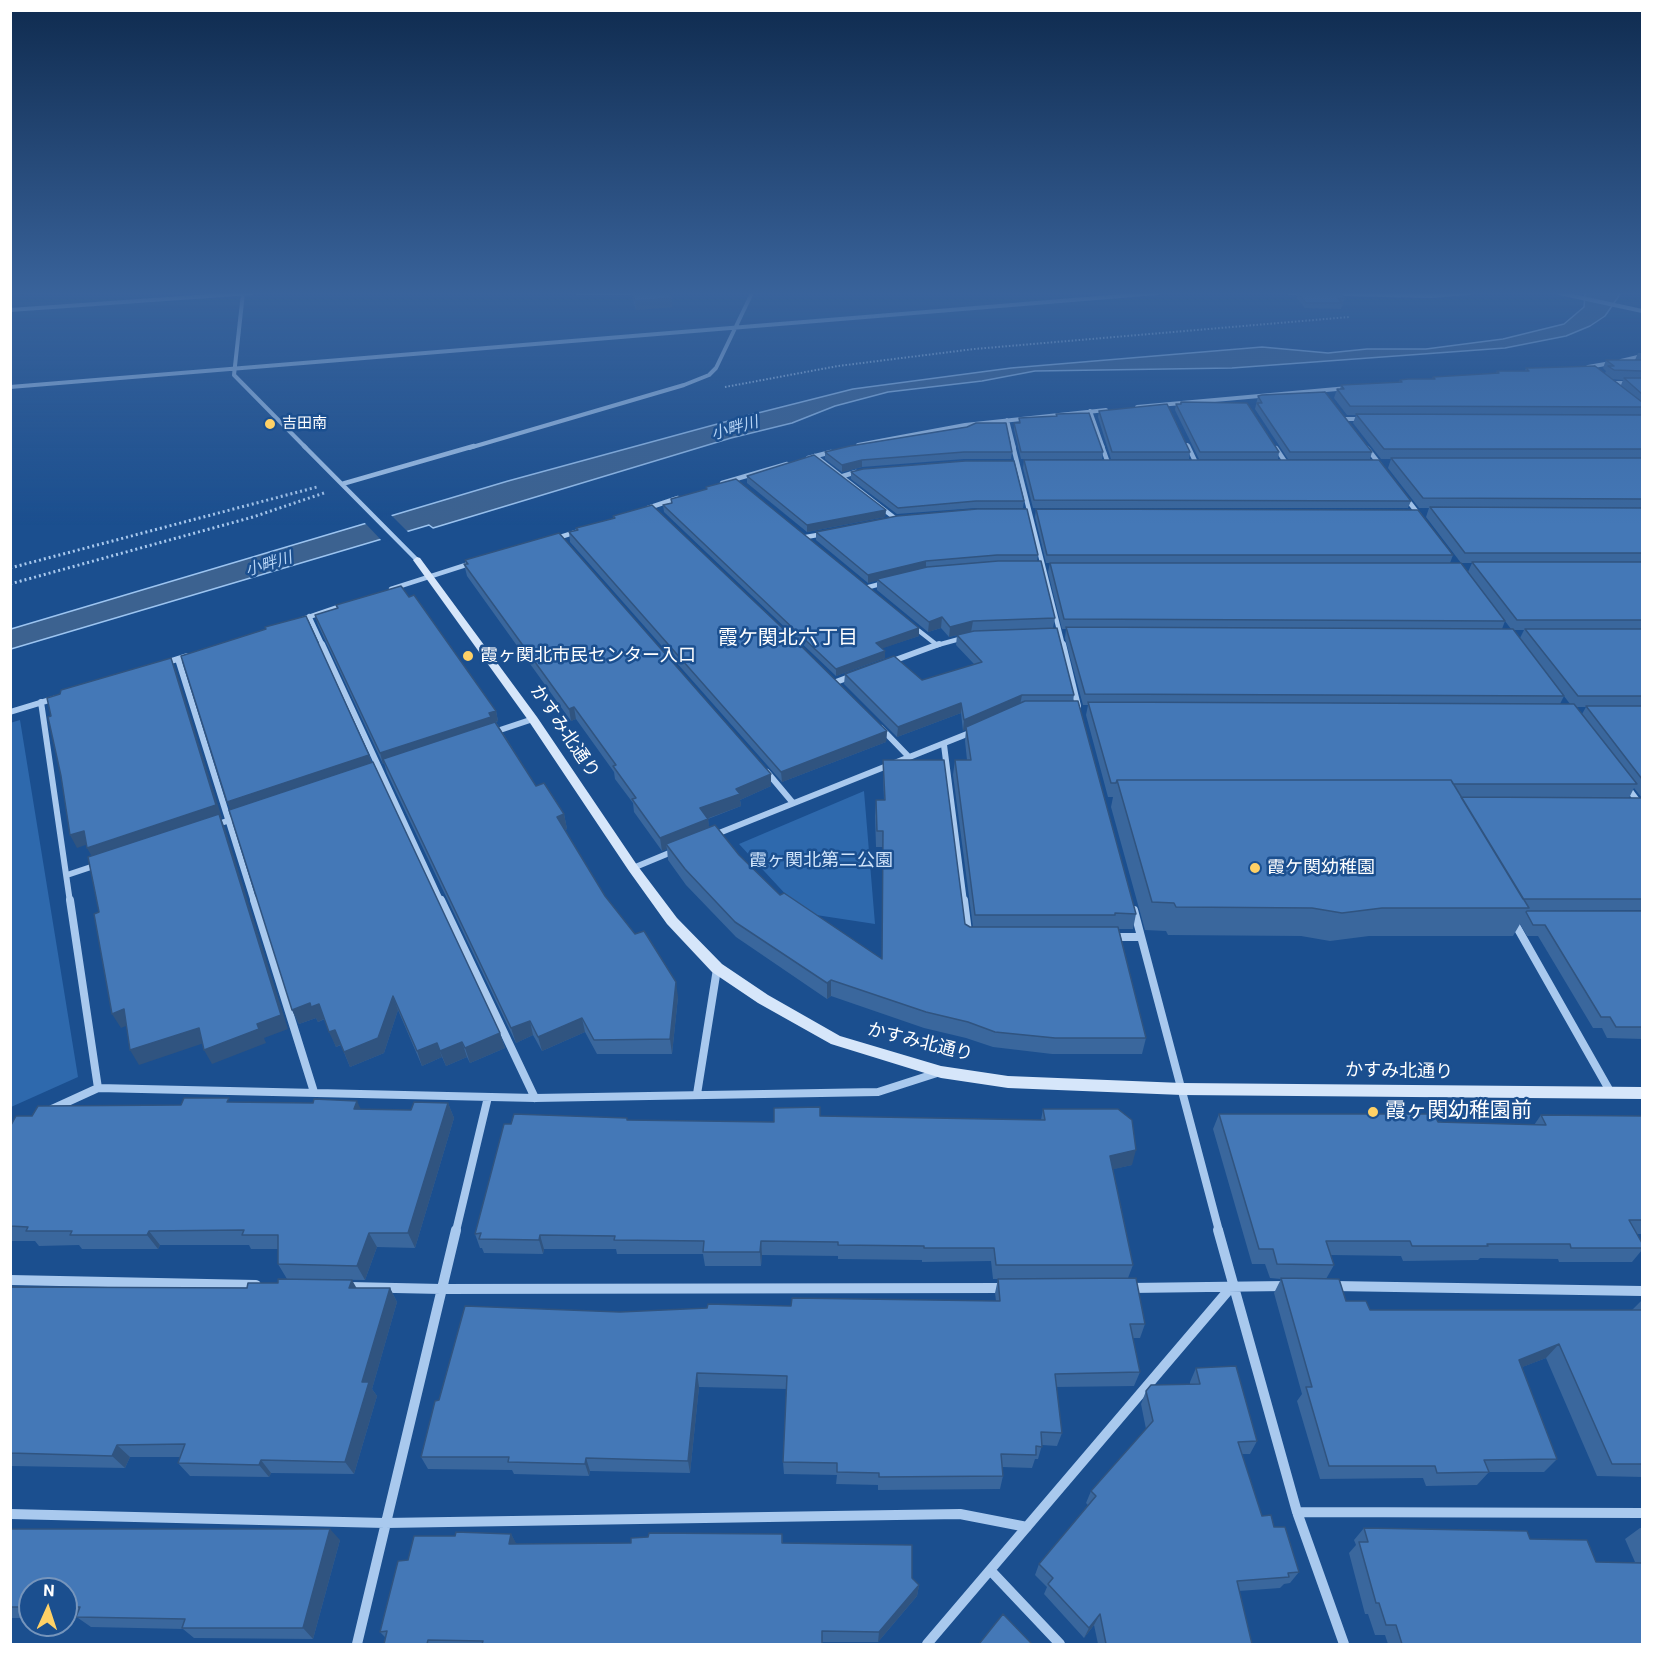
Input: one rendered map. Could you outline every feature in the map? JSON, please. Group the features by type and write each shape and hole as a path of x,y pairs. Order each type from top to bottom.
{"street":[{"path":"10,387 207,370"},
{"path":"233,370 234,375 417,560"},
{"path":"343,485 691,383 709,375 714,370"},
{"path":"1602,378 1617,390"},
{"path":"1609,383 1642,383"},
{"path":"1134,407 1358,387"},
{"path":"1323,390 1329,397"},
{"path":"1242,397 1249,406"},
{"path":"1167,404 1171,414"},
{"path":"856,446 916,433 1007,420 1112,409"},
{"path":"1090,411 1107,463"},
{"path":"1340,412 1353,428"},
{"path":"1346,419 1370,419"},
{"path":"1007,420 1078,709"},
{"path":"1186,444 1196,464"},
{"path":"1274,444 1286,463"},
{"path":"1366,446 1386,472"},
{"path":"803,459 835,451"},
{"path":"814,456 843,476 896,519"},
{"path":"714,486 792,463"},
{"path":"1096,464 1119,463"},
{"path":"1275,463 1298,463"},
{"path":"1368,463 1391,463"},
{"path":"1007,464 1029,464"},
{"path":"1185,464 1207,464"},
{"path":"843,476 862,471"},
{"path":"735,479 744,486"},
{"path":"1398,488 1425,522"},
{"path":"642,510 683,496"},
{"path":"652,507 660,515"},
{"path":"1019,513 1042,513"},
{"path":"1406,513 1430,513"},
{"path":"885,521 906,518"},
{"path":"797,530 814,545"},
{"path":"549,541 580,531"},
{"path":"806,537 829,532"},
{"path":"560,537 568,546"},
{"name":"かすみ北通り","path":"417,560 533,719 633,868 672,921 717,968 763,999 836,1040 941,1072 1008,1082 1182,1089 1642,1094"},
{"path":"386,590 474,563"},
{"path":"1032,567 1055,567"},
{"path":"865,588 896,580"},
{"path":"857,581 874,595"},
{"path":"298,620 353,602"},
{"path":"309,616 379,771 535,1098"},
{"path":"910,623 937,645"},
{"path":"1048,632 1070,632"},
{"path":"881,665 937,645 972,636"},
{"path":"155,666 189,655"},
{"path":"178,659 314,1092"},
{"path":"828,674 844,690"},
{"path":"836,682 858,674"},
{"path":"10,712 64,695"},
{"path":"41,702 98,1088"},
{"path":"1067,709 1090,709"},
{"path":"489,734 533,719"},
{"path":"876,723 909,757"},
{"path":"708,837 944,745 983,727"},
{"path":"944,745 968,936 980,936"},
{"path":"368,774 390,767"},
{"path":"762,767 793,803"},
{"path":"1626,785 1642,804"},
{"path":"1628,803 1642,804"},
{"path":"207,828 250,814"},
{"path":"633,868 686,846"},
{"path":"68,874 100,864"},
{"path":"1132,903 1233,1285 1296,1512 1344,1644"},
{"path":"1521,916 1510,916 1612,1094"},
{"path":"1107,937 1142,937"},
{"path":"696,1094 717,968"},
{"path":"40,1115 98,1088 535,1098 878,1092 941,1072"},
{"path":"357,1644 488,1097"},
{"path":"10,1280 262,1285"},
{"path":"927,1644 1233,1285"},
{"path":"1122,1288 1291,1286"},
{"path":"1326,1286 1642,1291"},
{"path":"346,1287 441,1289 1015,1288"},
{"path":"1296,1512 1642,1513"},
{"path":"10,1514 385,1522 960,1514 1027,1527"},
{"path":"991,1571 1060,1644"}],"path":[{"path":"722,388 816,370"},
{"path":"10,568 343,485"},
{"path":"10,584 253,517 343,485"}],"green space":[{"path":"20,720 78,1077 11,1107 10,723"},
{"name":"霞ヶ関北第二公園","path":"864,791 875,924 803,913 739,844"}],"water":[{"name":"小畔川","path":"994,370 1085,370 1035,371 982,381 888,392 835,406 792,423 731,438 433,528 429,525 11,649 11,629 508,481 853,389"}],"pier":[{"path":"390,514 410,534 383,542 364,522"}],"building":[{"path":"1601,370 1642,402 1642,407 1350,406 1337,389 1344,389 1341,385 1499,373 1497,371"},
{"path":"1624,378 1642,378 1642,394"},
{"path":"1325,392 1372,452 1290,452 1257,403 1262,403 1258,396 1262,395"},
{"path":"1181,402 1247,403 1279,452 1200,452 1176,404 1181,404"},
{"path":"1167,404 1190,452 1112,452 1099,411"},
{"path":"1089,413 1103,452 1021,452 1014,423 1020,423 1019,418"},
{"path":"1356,414 1642,415 1642,449 1384,449"},
{"path":"976,423 1006,423 1012,452 964,452 862,460 842,465 825,452 967,427"},
{"path":"814,455 886,510 807,525 747,476"},
{"path":"1391,458 1642,458 1642,499 1423,498"},
{"path":"1024,460 1379,460 1411,501 1034,500"},
{"path":"965,461 1014,461 1024,501 976,501 898,508 851,472 863,469"},
{"path":"736,479 919,628 876,643 885,651 836,669 663,505 672,503 671,499"},
{"path":"652,505 793,638 887,731 781,772 569,532"},
{"path":"1430,507 1642,508 1642,553 1465,553"},
{"path":"977,509 1027,509 1038,555 997,555 926,561 868,575 816,532 897,516"},
{"path":"1036,509 1418,510 1453,555 1047,555"},
{"path":"559,533 771,774 736,789 740,794 700,808 708,819 660,838 632,799 636,798 613,766 616,765 574,707 569,709 464,564 468,564 465,560"},
{"path":"998,561 1041,561 1055,618 973,621 950,627 942,617 929,622 877,579 927,567"},
{"path":"1472,562 1642,562 1642,620 1517,620"},
{"path":"1050,563 1461,563 1505,621 1064,619"},
{"path":"401,586 409,597 414,595 496,711 489,713 491,717 380,753 315,615 338,608 336,605"},
{"path":"306,616 369,755 227,802 181,656 266,629 265,627"},
{"path":"1066,627 1513,629 1564,696 1085,694"},
{"path":"1057,628 1074,695 1022,695 964,720 961,703 898,727 845,674 894,656 922,680 982,662 957,635 974,631"},
{"path":"1525,629 1642,629 1642,696 1578,696"},
{"path":"171,658 216,805 87,848 84,831 70,835 61,776 48,717 51,716 47,698 60,694 61,690"},
{"path":"1025,701 1078,701 1136,914 975,915 955,760 971,760 966,727"},
{"path":"1088,702 1574,704 1637,784 1453,784 1451,780 1117,780 1116,783 1111,783"},
{"path":"1586,706 1642,706 1642,779"},
{"path":"495,722 536,786 544,783 564,814 557,817 605,896 635,934 644,931 676,982 670,1039 594,1040 582,1018 538,1037 530,1021 511,1028 383,759"},
{"path":"883,760 944,760 965,924 970,927 1118,927 1146,1038 1055,1038 995,1032 831,980 827,983 735,922 685,869 666,844 715,825 739,855 780,895 784,893 882,959 883,831 877,831 876,800 885,800"},
{"path":"373,762 500,1033 465,1048 462,1042 440,1051 437,1043 417,1051 393,996 378,1038 344,1052 335,1030 329,1032 319,1004 311,1007 310,1003 292,1010 229,810"},
{"path":"1117,780 1451,780 1529,908 1382,908 1342,913 1312,908 1176,907 1174,903 1152,902"},
{"path":"1461,797 1642,798 1642,899 1523,899"},
{"path":"219,814 281,1015 257,1024 259,1029 204,1050 199,1028 130,1050 124,1009 112,1014 94,914 99,912 88,857"},
{"path":"1527,911 1642,911 1642,1027 1616,1027 1610,1017 1601,1017 1545,925 1533,925"},
{"path":"184,1098 229,1098 227,1102 313,1103 314,1099 357,1101 354,1109 411,1110 414,1102 448,1103 408,1233 369,1233 357,1266 278,1264 278,1235 242,1235 244,1230 149,1231 147,1235 70,1235 72,1231 26,1231 28,1227 10,1226 10,1127 16,1116 32,1116 38,1106 181,1105"},
{"path":"820,1107 820,1116 1045,1120 1043,1109 1118,1109 1132,1120 1136,1150 1110,1156 1133,1265 996,1265 994,1248 924,1248 924,1246 838,1245 838,1242 761,1241 760,1252 703,1252 704,1241 614,1240 615,1236 540,1235 539,1240 479,1239 481,1233 475,1234 504,1124 511,1124 514,1114 627,1118 627,1120 774,1122 774,1108"},
{"path":"1219,1114 1434,1114 1438,1122 1546,1125 1541,1115 1642,1116 1642,1220 1629,1220 1642,1243 1642,1248 1571,1248 1570,1244 1412,1246 1410,1241 1326,1241 1334,1265 1277,1264 1273,1249 1259,1249"},
{"path":"1136,1278 1145,1324 1130,1324 1140,1372 1055,1374 1062,1433 1041,1432 1042,1447 1036,1446 1036,1455 1001,1454 1003,1476 879,1477 879,1473 837,1472 837,1463 783,1462 787,1376 697,1373 688,1461 586,1458 585,1464 508,1462 509,1457 421,1457 435,1401 439,1400 465,1306 620,1312 707,1308 708,1304 791,1306 792,1298 1000,1301 998,1279"},
{"path":"1281,1278 1339,1279 1346,1301 1366,1301 1370,1310 1642,1310 1642,1464 1612,1464 1559,1344 1519,1360 1557,1459 1484,1460 1489,1472 1437,1473 1435,1466 1329,1466 1306,1387 1312,1387"},
{"path":"278,1279 352,1280 349,1288 390,1288 362,1382 369,1382 345,1462 261,1460 259,1465 178,1463 185,1444 117,1445 112,1456 10,1453 10,1287 247,1288 248,1283 278,1283"},
{"path":"1236,1366 1257,1441 1238,1442 1262,1516 1271,1515 1274,1527 1285,1527 1299,1572 1288,1573 1289,1577 1237,1581 1252,1644 1106,1644 1100,1614 1089,1628 1048,1584 1053,1578 1039,1564 1096,1496 1091,1491 1153,1421 1146,1391 1151,1385 1200,1384 1196,1368"},
{"path":"1364,1528 1527,1531 1530,1539 1587,1540 1596,1562 1642,1563 1642,1644 1402,1644 1396,1625 1386,1625 1379,1603 1376,1603 1359,1542 1368,1542"},
{"path":"10,1529 330,1529 303,1628 182,1628 185,1619 78,1617 80,1607 78,1607 78,1577 18,1577 18,1607 10,1607"},
{"path":"456,1532 511,1534 509,1544 631,1543 631,1538 648,1537 649,1533 782,1534 782,1543 912,1545 912,1578 919,1585 879,1632 822,1631 822,1644 482,1644 483,1641 428,1640 427,1644 384,1644 387,1631 380,1632 398,1561 408,1560 414,1536 455,1536"},
{"path":"1003,1614 1032,1644 979,1644"}],"place":[{"name":"吉田南","path":"270,424"},
{"name":"霞ヶ関北市民センター入口","path":"468,656"},
{"name":"霞ケ関幼稚園","path":"1255,868"},
{"name":"霞ヶ関幼稚園前","path":"1373,1112"}],"district":[{"name":"霞ケ関北六丁目","path":"788,639"}]}
